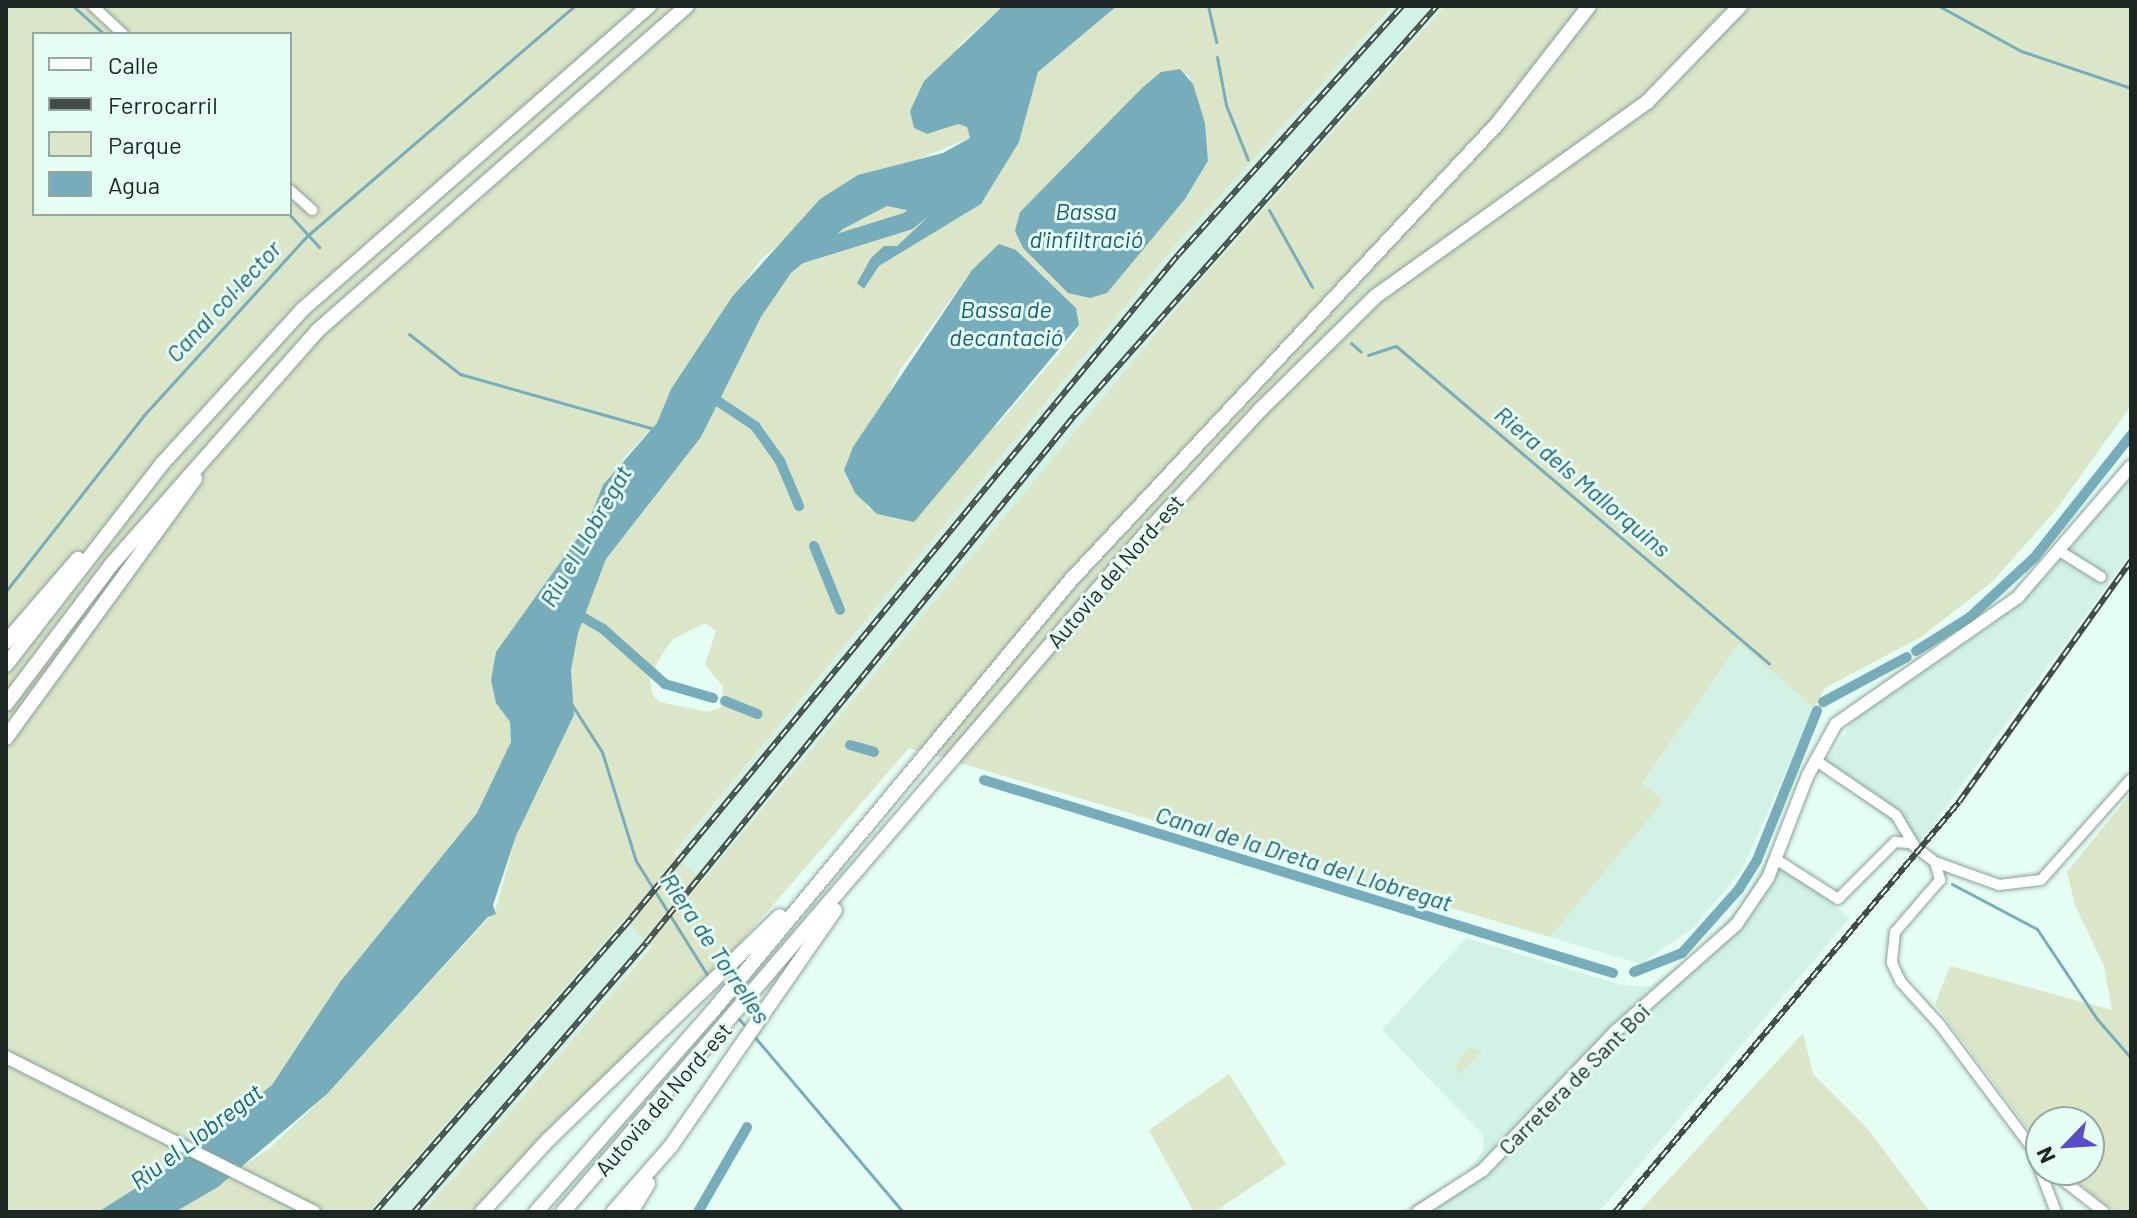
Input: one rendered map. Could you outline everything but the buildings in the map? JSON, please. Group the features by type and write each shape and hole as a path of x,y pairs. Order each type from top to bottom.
{"highway":[{"path":"6,665 106,535 218,398 303,309 649,6"},
{"path":"6,704 111,565 317,331 687,6"},
{"name":"Autovia del Nord-est","path":"536,1212 711,1013 737,970 780,915 798,907 1070,581 1498,123 1589,6"},
{"name":"Autovia del Nord-est","path":"563,1212 724,1029 1149,530 1330,339 1426,257 1647,102 1740,6"},
{"path":"6,738 169,520 223,435"},
{"path":"6,642 54,582 106,535"},
{"path":"6,751 38,699"},
{"path":"631,1212 671,1146 765,1006 830,918 857,871"},
{"path":"482,1212 548,1140 699,997 737,970"},
{"path":"613,1212 671,1146"}],"main road":[{"name":"Carretera de Sant Boi","path":"1418,1212 1483,1170 1616,1031 1726,935 1754,902 1777,860 1815,760 1836,724 1853,708 1973,633 2061,552 2131,466"},
{"path":"6,1057 314,1212"}],"street":[{"path":"93,6 121,32"},
{"path":"292,192 312,210"},
{"path":"2061,552 2101,577"},
{"path":"1815,760 1896,815 1915,846 1935,862 1999,885 2041,880 2131,779"},
{"path":"1777,860 1838,899 1890,844 1900,841 1915,846"},
{"path":"1935,862 1940,880 1895,932 1892,963 1901,982 1940,1025 2025,1140"},
{"path":"2047,1186 2056,1212"},
{"path":"2069,1186 2104,1212"},
{"path":"2056,1212 2058,1197 2075,1191"}],"shaded area":[{"path":"1392,6 1445,6 1198,283 703,881 673,855 1178,242"},
{"path":"2131,474 2131,553 1920,842 1821,770 1855,718 1998,620 2065,555"},
{"path":"1739,642 1814,708 1743,868 1693,928 1641,964 1550,937 1663,802 1642,785"},
{"path":"1769,854 1850,918 1599,1212 1400,1212 1465,1175 1483,1151 1484,1136 1382,1030 1466,938 1621,985 1649,987 1689,959 1741,906"},
{"path":"624,919 652,946 424,1212 369,1212"}],"green space":[{"path":"6,6 1003,6 958,46 958,124 967,127 970,138 820,199 789,237 761,259 671,389 657,423 624,458 496,703 510,722 511,743 477,813 340,982 272,1085 177,1162 98,1212 6,1212"},
{"path":"1117,6 1392,6 1178,242 673,854 703,881 1198,283 1445,6 2131,6 2131,406 2055,511 1993,581 1921,637 1825,688 1814,708 1739,643 1642,784 1664,801 1550,937 909,748 729,956 471,1211 424,1212 652,947 624,919 369,1212 175,1212 271,1147 327,1094 495,911 516,836 574,715 571,670 578,633 606,559 701,437 761,317 791,273 843,229 887,206 930,215 897,246 884,246 864,289 879,266 981,204 1019,142 1038,72","holes":["1161,72 1189,75 1205,123 1208,162 1185,199 1107,293 1020,212","1016,250 1076,308 1079,325 1073,337 998,424 870,510 848,480 900,370 972,270","705,623 716,631 705,665 723,687 720,708 708,712 659,702 652,694 650,678 673,639"]},
{"path":"2131,793 2131,1212 2115,1212 2082,1186 2105,1186 2105,1106 2025,1106 2025,1125 1935,1004 1950,966 2112,1010 2104,966 2075,905 2067,872"},
{"path":"1803,1033 1813,1074 1867,1128 1930,1212 1639,1212"},
{"path":"1470,1048 1482,1050 1459,1075 1455,1064"},
{"path":"1229,1074 1286,1164 1214,1212 1194,1212 1149,1130"}],"water":[{"path":"1003,6 1117,6 1038,72 1019,142 981,204 879,266 864,289 857,283 871,258 884,246 897,246 930,215 887,206 843,229 791,273 761,317 701,437 606,559 578,633 571,670 574,715 516,836 493,905 496,914 488,917 327,1094 218,1187 175,1212 98,1212 177,1162 272,1085 340,982 477,813 511,742 510,722 496,703 491,680 496,652 587,525 603,485 657,423 671,389 732,297 820,199 858,175 943,153 970,138 967,127 958,124 927,134 914,128 910,111 924,81"},
{"name":"Bassa d'infiltració","path":"1180,69 1193,84 1205,123 1208,161 1185,199 1107,293 1090,298 1068,293 1023,248 1015,231 1020,212 1142,88 1161,72"},
{"name":"Bassa de decantació","path":"999,244 1016,250 1076,308 1079,325 914,522 877,514 855,493 844,470 853,447 972,270"}],"waterway":[{"path":"73,6 102,32"},
{"name":"Canal col·lector","path":"6,591 144,415 307,236 574,6"},
{"name":"Riera dels Mallorquins","path":"1208,6 1216,42"},
{"path":"1939,6 2021,51 2131,88"},
{"name":"Riera dels Mallorquins","path":"1217,57 1226,105 1248,160"},
{"name":"Riu el Llobregat","path":"799,255 908,221 937,198"},
{"name":"Riera dels Mallorquins","path":"1269,210 1312,287"},
{"path":"291,216 319,247"},
{"path":"409,334 460,374 655,429"},
{"name":"Riera dels Mallorquins","path":"1351,343 1361,352"},
{"name":"Riera dels Mallorquins","path":"1368,355 1396,346 1769,663"},
{"name":"Canal de la Dreta del Llobregat","path":"707,394 755,426 780,461 799,506"},
{"name":"Canal de la Dreta del Llobregat","path":"1916,651 1970,617 2034,558 2131,435"},
{"name":"Canal de la Dreta del Llobregat","path":"814,546 840,610"},
{"name":"Canal de la Dreta del Llobregat","path":"572,611 602,628 665,684 713,698"},
{"name":"Canal de la Dreta del Llobregat","path":"1823,702 1907,657"},
{"name":"Canal de la Dreta del Llobregat","path":"725,701 758,714"},
{"name":"Riera de Torrelles","path":"572,705 602,752 636,861 709,978"},
{"name":"Canal de la Dreta del Llobregat","path":"1634,972 1682,953 1739,889 1757,860 1817,711"},
{"name":"Canal de la Dreta del Llobregat","path":"850,745 874,752"},
{"name":"Canal de la Dreta del Llobregat","path":"984,780 1613,973"},
{"path":"1952,884 2037,929 2097,1019 2131,1058"},
{"name":"Riera de Torrelles","path":"737,1017 748,1029"},
{"name":"Riera de Torrelles","path":"753,1035 903,1212"},
{"path":"698,1212 747,1127"}],"railway":[{"path":"375,1212 632,917 1178,255 1402,6"},
{"path":"414,1212 646,943 1075,415 1437,6"},
{"path":"1615,1212 1959,802 2131,561"}]}
